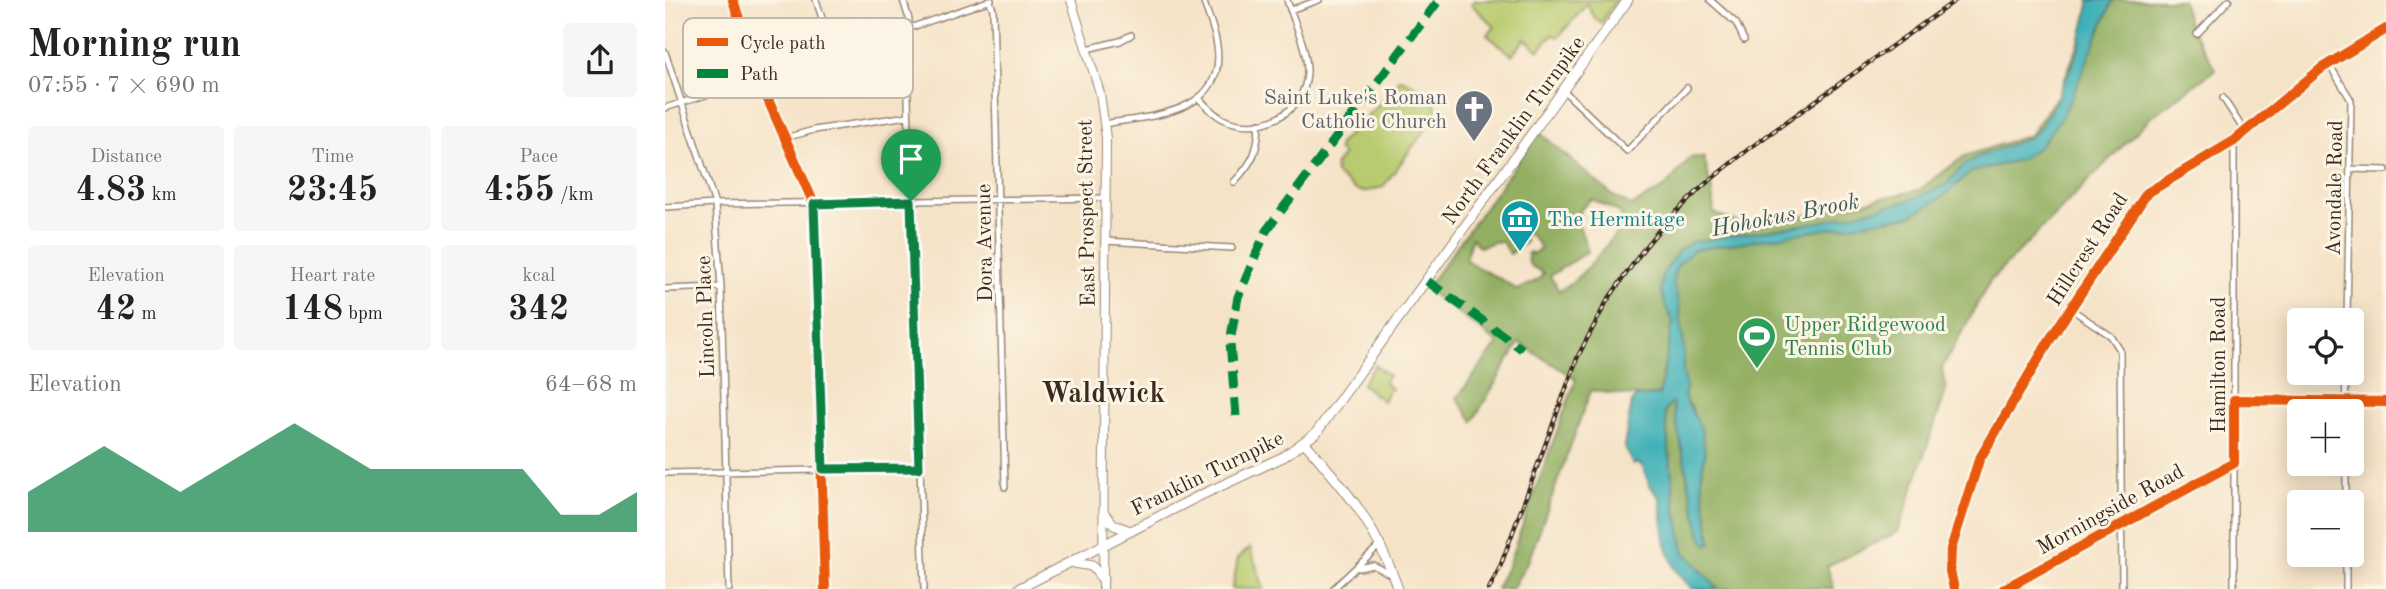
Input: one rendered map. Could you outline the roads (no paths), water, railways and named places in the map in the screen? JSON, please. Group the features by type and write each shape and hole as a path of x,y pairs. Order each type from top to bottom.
{"main road":[{"name":"North Franklin Turnpike","path":"1427,281 1628,0"},
{"name":"Franklin Turnpike","path":"1019,589 1198,496 1283,457 1304,443 1316,433 1427,281"},
{"path":"1304,443 1350,496 1381,544 1398,589"},
{"path":"1104,513 1114,524 1130,531"},
{"path":"1068,563 1086,563 1092,566 1103,584"}],"street":[{"path":"733,0 739,18"},
{"path":"816,0 822,18"},
{"path":"902,0 909,18"},
{"path":"913,27 990,0"},
{"name":"Dora Avenue","path":"990,0 993,9 999,198 1005,487"},
{"name":"East Prospect Street","path":"1070,0 1100,93 1106,138 1103,584"},
{"path":"1104,124 1168,113 1198,98 1208,88 1217,68 1217,46 1203,0"},
{"path":"1198,98 1222,118 1243,123 1259,123 1288,112 1300,99 1307,69 1287,0"},
{"path":"1290,10 1319,0"},
{"path":"1710,0 1736,23 1744,40"},
{"path":"2197,34 2229,0"},
{"name":"Hillcrest Road","path":"1954,589 1950,571 1951,549 1979,460 2071,309 2147,193 2234,141 2329,64 2386,29"},
{"path":"1087,49 1120,41 1131,35"},
{"name":"Lincoln Place","path":"665,52 715,204 721,287 729,589"},
{"name":"Avondale Road","path":"2329,64 2351,100 2347,308"},
{"path":"1563,90 1627,151 1687,89"},
{"path":"665,108 694,98"},
{"path":"767,98 814,204 825,589"},
{"path":"908,98 924,589"},
{"path":"2223,98 2245,132"},
{"path":"785,138 814,130 908,116"},
{"path":"1234,181 1246,169 1257,151 1259,123"},
{"name":"Hamilton Road","path":"2234,141 2234,589"},
{"path":"2350,169 2386,170"},
{"path":"665,207 999,198 1104,198"},
{"path":"1104,242 1232,248"},
{"path":"665,289 721,287"},
{"path":"2071,309 2111,336 2120,350 2122,589"},
{"path":"2234,400 2287,400"},
{"path":"2364,401 2386,402"},
{"name":"Morningside Road","path":"2004,589 2234,463"},
{"path":"665,473 919,468"},
{"path":"1333,589 1381,544"},
{"path":"1356,568 1373,565 1394,576"},
{"path":"2346,567 2346,589"}],"water":[{"path":"2090,0 2113,0 2071,99 2059,121 2039,147 2019,160 1971,172 1941,198 1910,216 1694,250 1675,270 1673,280 1684,348 1684,397 1701,428 1705,454 1701,477 1711,543 1707,545 1701,535 1672,402 1665,416 1675,503 1684,551 1718,589 1692,589 1674,568 1665,541 1660,499 1649,484 1643,467 1638,463 1633,465 1624,446 1632,402 1636,397 1659,395 1673,321 1661,290 1662,275 1679,250 1692,242 1819,222 1904,202 1946,185 1966,163 2026,139 2037,131 2051,110 2078,52"}],"railway":[{"path":"1489,589 1500,567 1578,356 1607,301 1645,247 1704,185 1750,148 1956,0"}],"place":[{"name":"Saint Luke's Roman Catholic Church","path":"1474,143"},
{"name":"The Hermitage","path":"1520,253"},
{"name":"Upper Ridgewood Tennis Club","path":"1757,370"}],"district":[{"name":"Waldwick","path":"1103,392"}],"water label":[{"name":"Hohokus Brook","path":"1785,214"}]}
